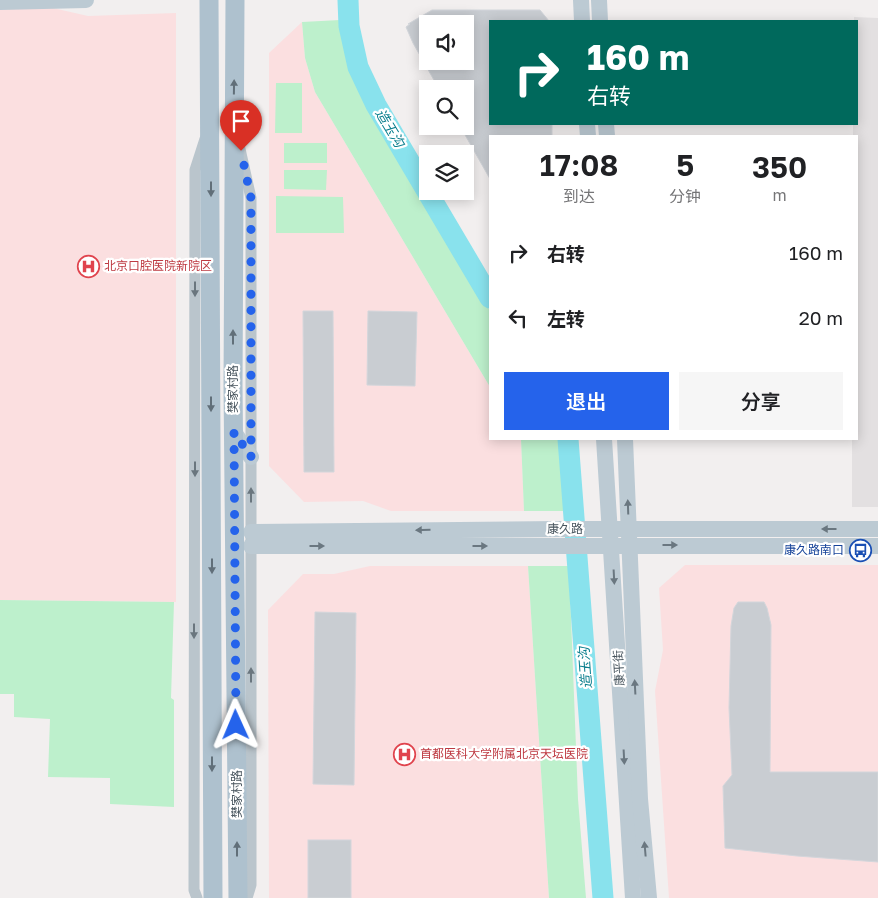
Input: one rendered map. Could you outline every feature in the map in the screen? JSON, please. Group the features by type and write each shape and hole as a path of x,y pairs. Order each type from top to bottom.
{"main road":[{"name":"樊家村路","path":"209,0 213,898"},
{"name":"樊家村路","path":"235,0 234,432 238,898"}],"street":[{"path":"0,2 86,0"},
{"path":"581,0 582,20"},
{"path":"599,0 600,20"},
{"path":"234,119 251,198 251,885 247,898"},
{"path":"197,898 194,890 195,170 211,120"},
{"path":"234,432 251,457"},
{"name":"康平街","path":"604,440 612,545 632,898"},
{"name":"康平街","path":"625,440 640,799 649,898"},
{"name":"康久路","path":"286,539 560,529 878,529"},
{"name":"康久路","path":"251,539 560,546 878,546"}],"shaded area":[{"name":"北京口腔医院新院区","path":"53,8 88,16 176,13 176,602 0,600 0,9"},
{"path":"854,17 878,18 878,507 852,507 852,440 858,440 858,135 853,135 853,125 858,125 858,20 854,20"},
{"path":"302,22 305,58 315,92 489,385 489,440 521,440 524,511 391,511 363,501 304,502 269,466 269,53"},
{"path":"685,565 878,565 878,898 669,898 655,691 663,650 659,588"},
{"name":"首都医科大学附属北京天坛医院","path":"370,566 528,566 549,898 269,898 268,610 303,574 334,574"}],"green space":[{"path":"340,20 348,59 361,96 419,193 419,200 423,200 489,309 489,385 315,92 305,58 302,22"},
{"path":"276,83 302,83 302,133 275,133"},
{"path":"284,143 327,143 327,163 284,163"},
{"path":"284,170 327,170 326,190 284,189"},
{"path":"276,196 343,197 344,233 276,233"},
{"path":"521,440 560,440 566,511 524,511"},
{"path":"528,566 569,566 578,799 586,898 549,898"},
{"path":"0,600 174,602 171,698 174,700 174,807 110,804 110,778 48,777 50,719 14,717 14,694 0,694"}],"building":[{"path":"432,10 540,10 548,20 489,20 489,125 552,125 552,135 489,135 489,177 474,151 474,145 471,145 465,135 474,135 474,80 434,80 428,70 474,70 474,15 423,15"},
{"path":"419,18 419,54 413,43 406,27"},
{"path":"303,311 333,311 334,472 304,472"},
{"path":"368,311 417,312 415,386 367,385"},
{"path":"738,602 764,602 771,625 770,772 878,772 878,862 725,848 723,786 732,775 729,708 731,626 734,608"},
{"path":"315,612 356,613 354,785 313,784"},
{"path":"308,840 351,840 351,898 308,898"}],"waterway":[{"name":"造玉沟","path":"348,0 349,26 358,67 376,105 489,296"},
{"name":"造玉沟","path":"568,440 603,898"}],"place":[{"name":"北京口腔医院新院区","path":"88,266"},
{"name":"康久路南口","path":"860,550"},
{"name":"首都医科大学附属北京天坛医院","path":"404,754"}],"route":[{"path":"236,725 234,432 251,457 251,198 241,151"}]}
